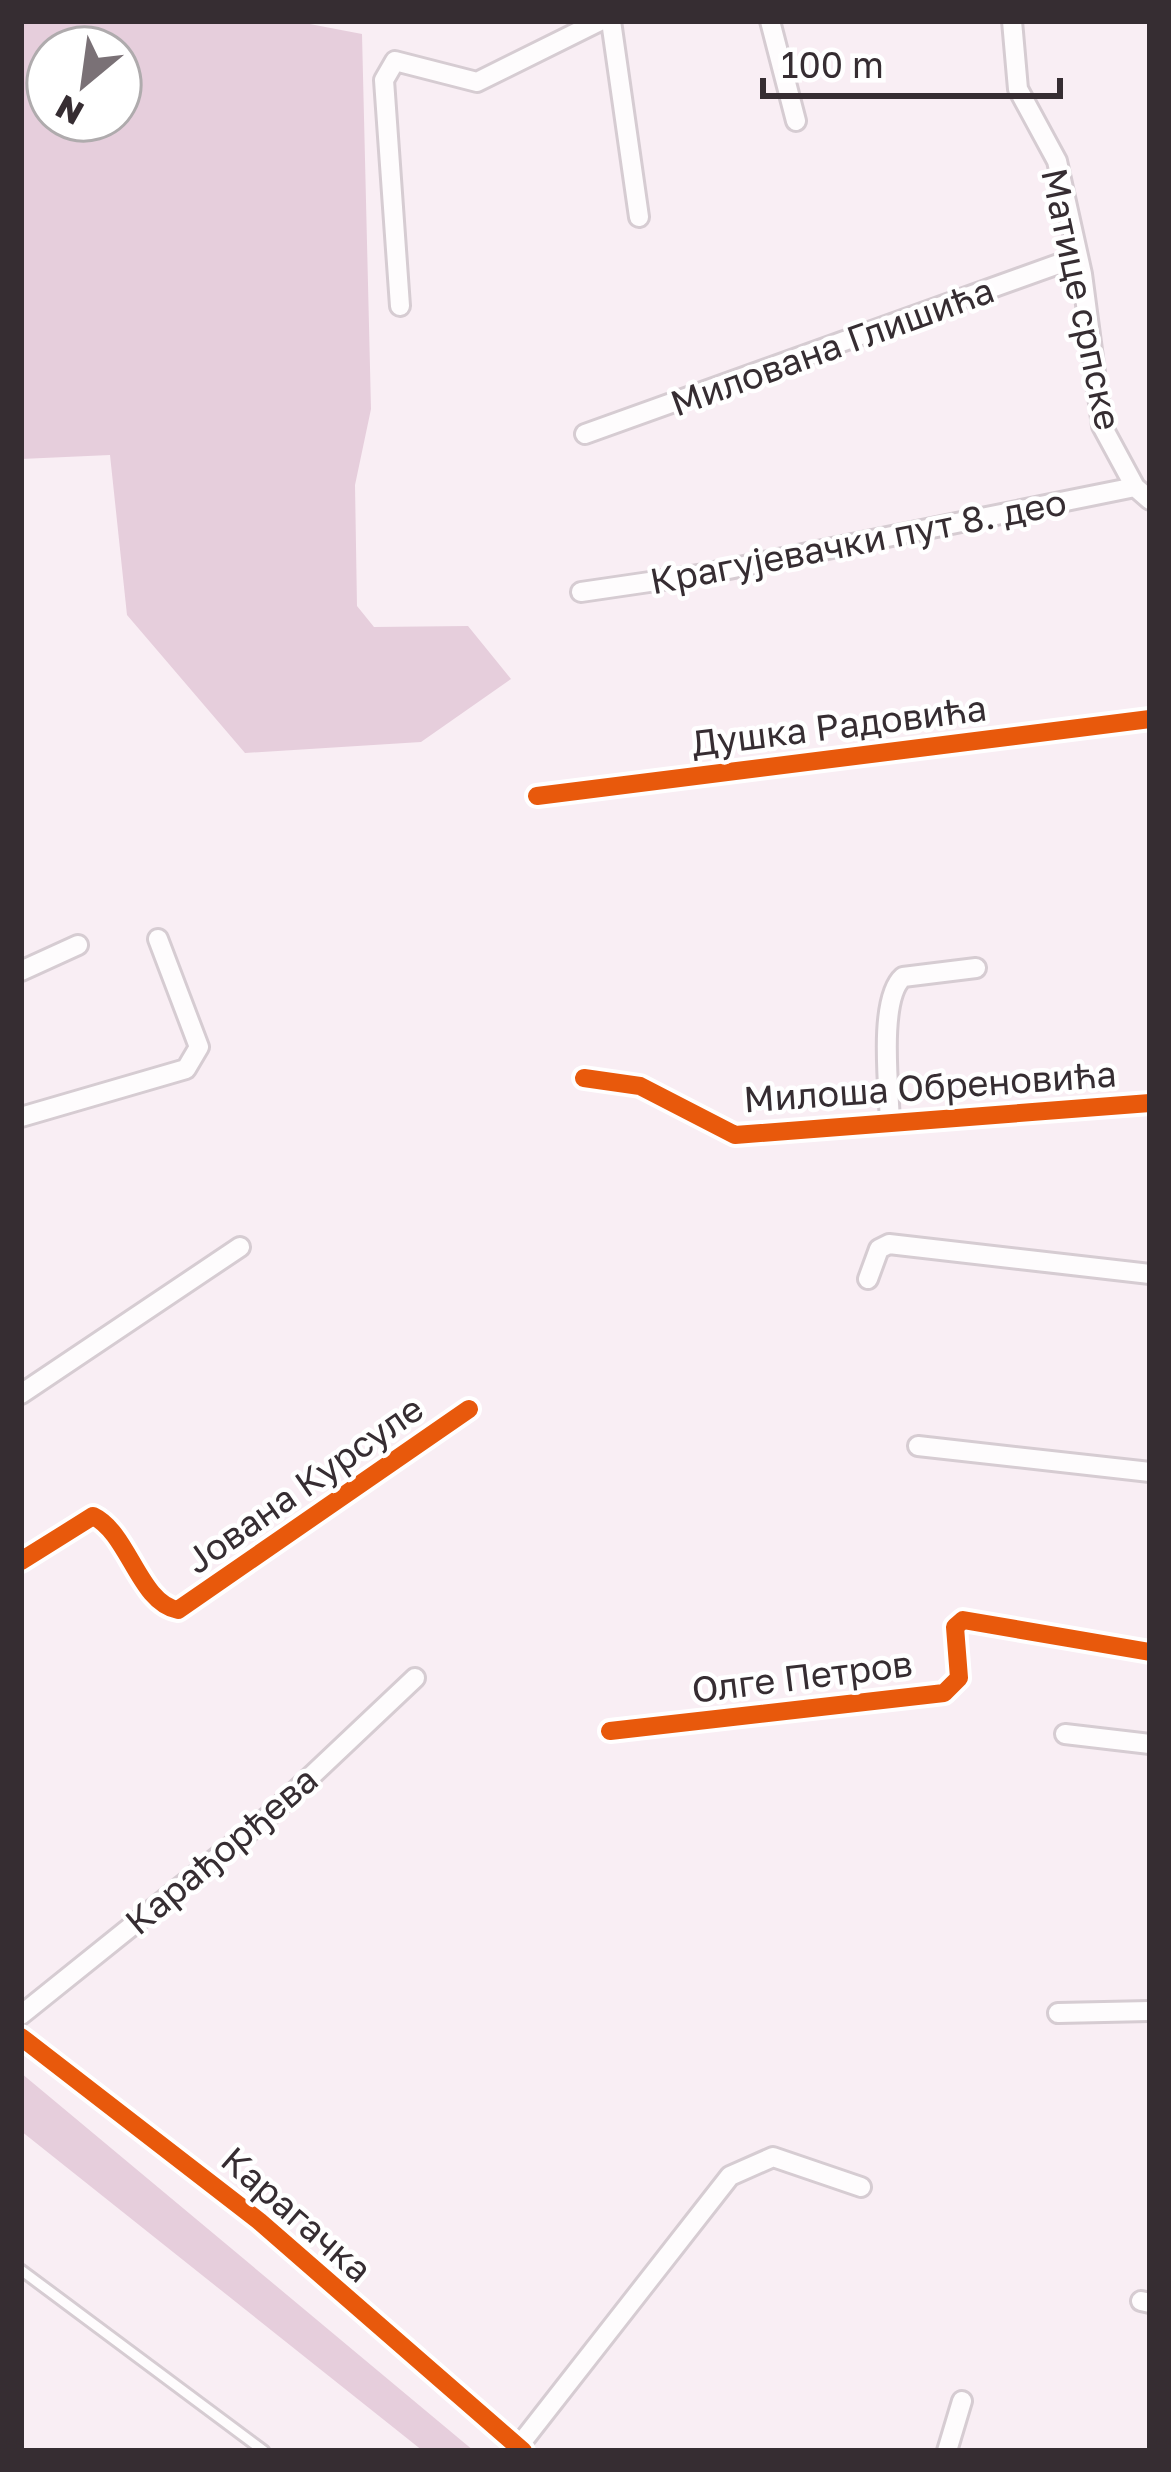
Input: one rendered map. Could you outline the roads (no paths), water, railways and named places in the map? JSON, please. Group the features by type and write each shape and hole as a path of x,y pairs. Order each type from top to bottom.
{"street":[{"path":"400,306 384,80 388,67 395,61 477,82 600,21"},
{"path":"611,21 639,217"},
{"path":"770,21 796,121"},
{"name":"Матице српске","path":"1012,21 1018,89 1057,161 1078,256 1102,426 1142,494"},
{"name":"Милована Глишића","path":"585,434 1078,256"},
{"name":"Крагујевачки пут 8. део","path":"581,592 1142,494"},
{"name":"Душка Радовића","path":"537,796 1150,719"},
{"path":"21,1117 186,1069 195,1060 199,1047 158,939"},
{"path":"21,971 78,945"},
{"path":"890,1123 888,1015 895,984 903,977 976,968"},
{"name":"Милоша Обреновића","path":"584,1078 640,1086 735,1135 1150,1103"},
{"path":"868,1279 879,1249 889,1244 1150,1274"},
{"path":"21,1394 240,1247"},
{"name":"Јована Курсуле","path":"21,1561 94,1516 108,1524 161,1603 178,1610 469,1409"},
{"path":"917,1446 1150,1472"},
{"name":"Олге Петров","path":"610,1731 944,1693 958,1678 955,1628 963,1620 1150,1652"},
{"name":"Карађорђева","path":"21,2015 270,1815 415,1678"},
{"path":"1066,1734 1150,1744"},
{"path":"1058,2013 1150,2011"},
{"name":"Карагачка","path":"21,2037 259,2221 520,2449"},
{"path":"520,2449 730,2176 773,2157 861,2187"},
{"path":"947,2451 962,2401"}],"lane":[{"path":"21,2270 264,2451"}]}
